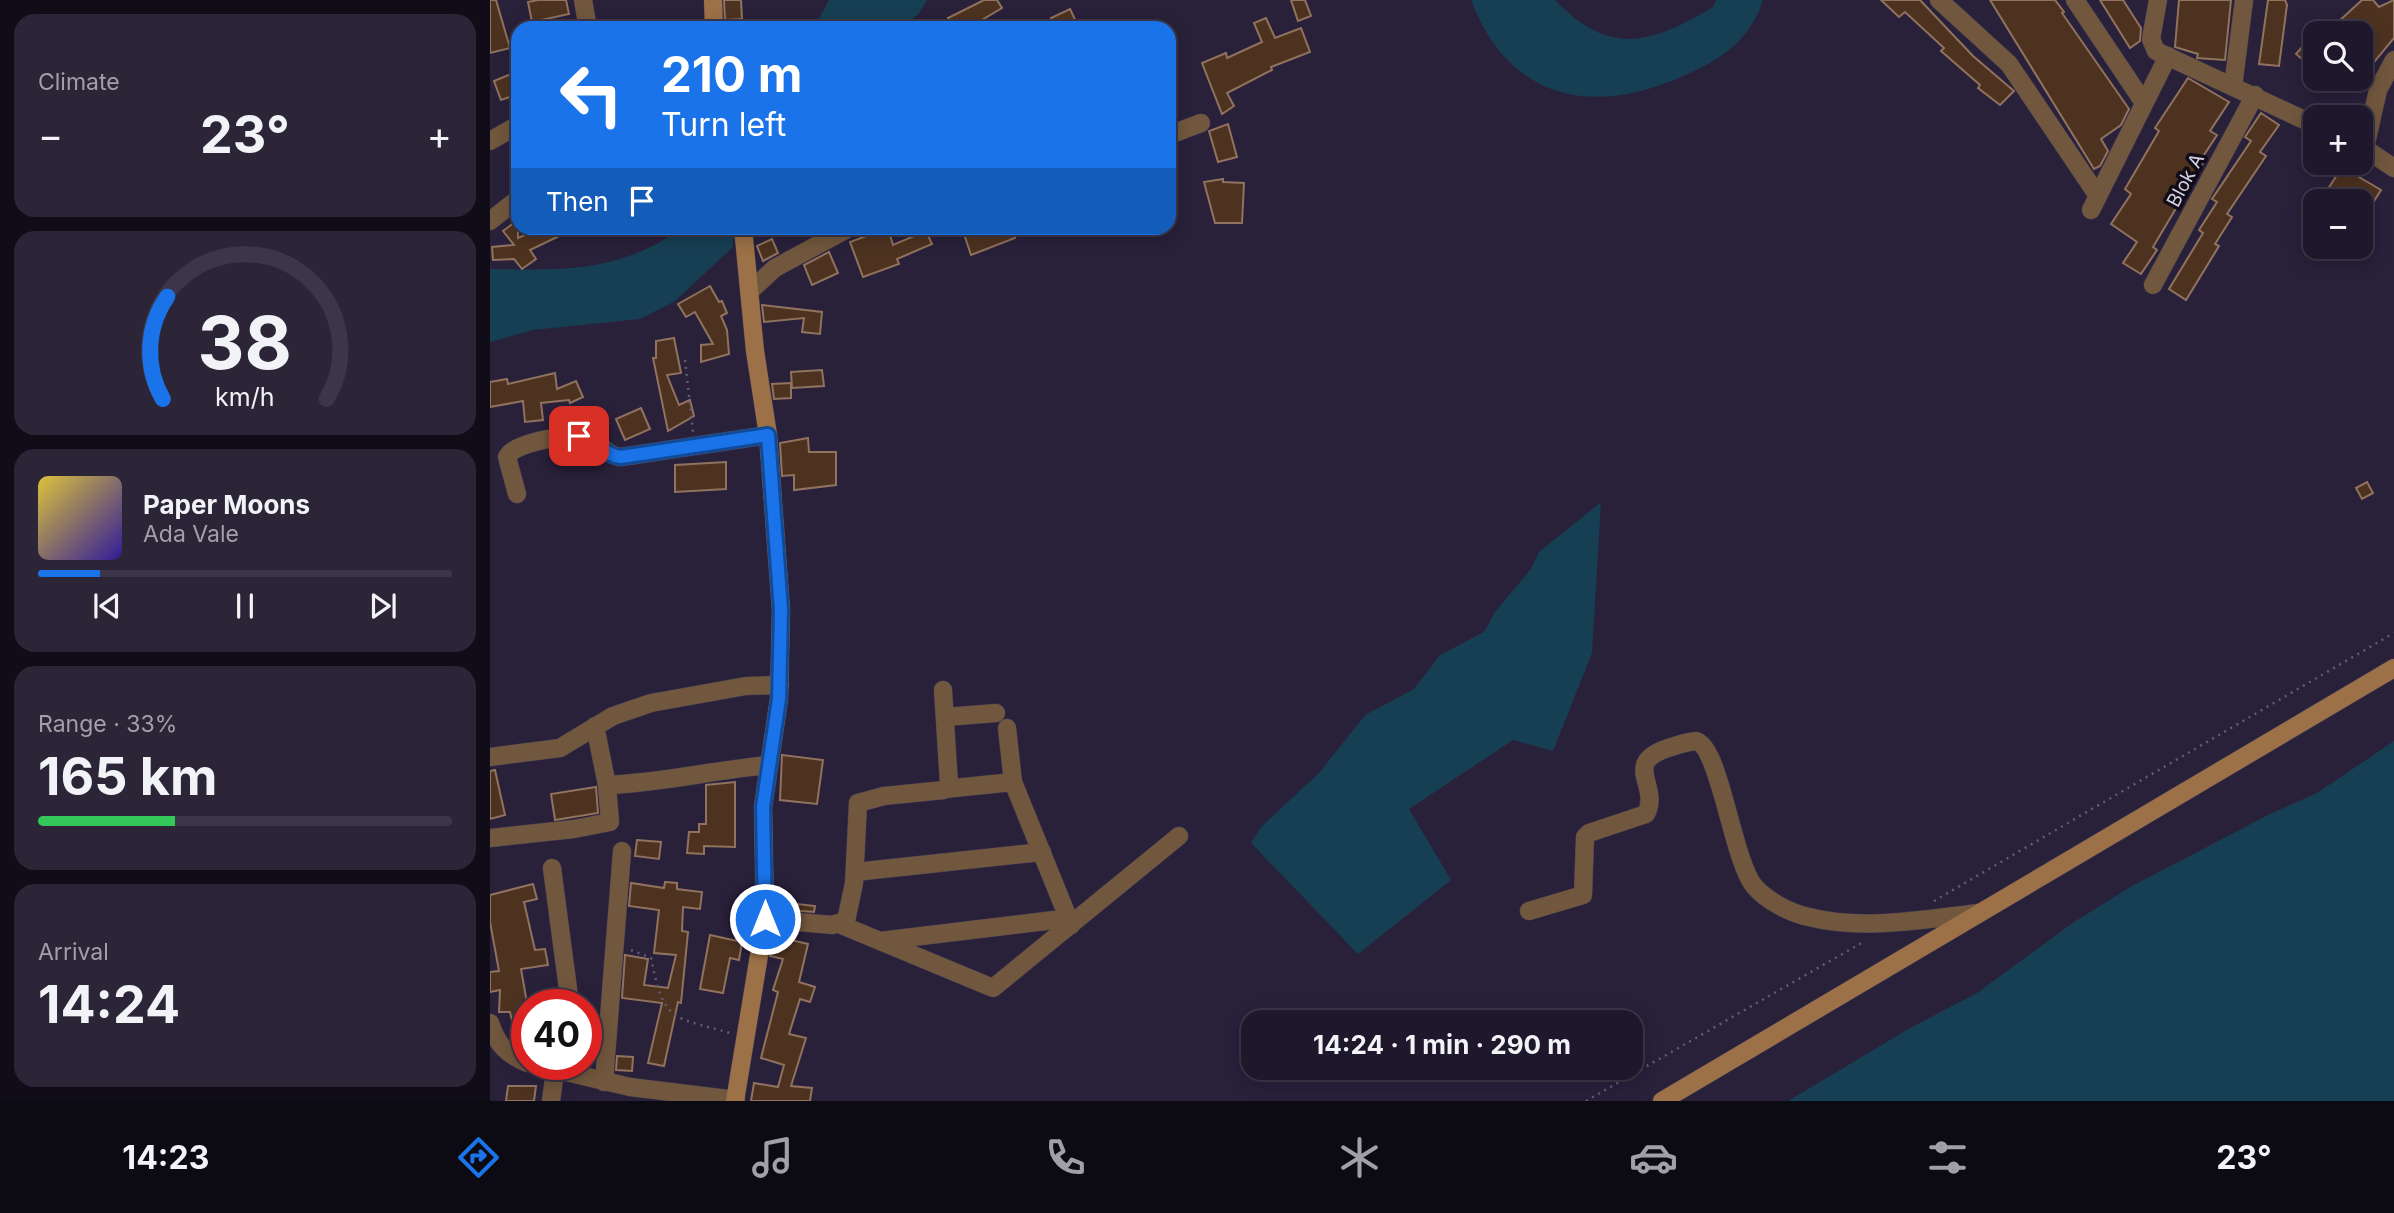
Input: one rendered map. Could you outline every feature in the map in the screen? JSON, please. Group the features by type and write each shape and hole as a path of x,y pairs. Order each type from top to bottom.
{"street":[{"path":"583,0 587,21"},
{"path":"713,0 714,21"},
{"path":"1939,0 2009,64 2094,203 2168,56"},
{"path":"2075,0 2144,103"},
{"path":"2158,0 2151,45 2168,56 2303,119"},
{"path":"2233,87 2244,0"},
{"path":"2373,109 2378,90 2394,60"},
{"name":"Blok A","path":"2153,285 2255,95"},
{"path":"1176,132 1201,123"},
{"path":"490,141 511,129"},
{"path":"2373,154 2394,168"},
{"path":"490,221 511,205"},
{"path":"600,1080 673,1094 736,1100 765,919 763,807 779,685 779,560 768,435 743,235"},
{"path":"749,292 775,268 836,235"},
{"path":"517,494 507,457 513,449 523,445 579,436 598,444 609,454 621,457 768,435"},
{"path":"1662,1101 2152,814 2319,710 2394,668"},
{"path":"490,757 560,748 613,716 651,703 746,687 779,685"},
{"path":"943,690 949,778 945,789"},
{"path":"945,717 996,713"},
{"path":"490,838 611,820 596,726"},
{"path":"1007,728 1013,782 1071,925"},
{"path":"1529,911 1583,895 1585,837 1589,832 1646,814 1649,801 1644,769 1647,760 1652,754 1696,741 1706,746 1714,763 1733,841 1746,874 1756,888 1781,907 1809,917 1842,922 1897,923 1979,913"},
{"path":"607,785 651,783 726,769 769,765"},
{"path":"839,924 847,919 855,872 859,802 1013,782"},
{"path":"765,919 839,924 993,988 1178,836"},
{"path":"604,1082 622,851"},
{"path":"855,872 1042,852"},
{"path":"552,868 568,989"},
{"path":"880,941 1054,920 1071,925"},
{"path":"490,1023 498,1043 511,1055"},
{"path":"551,1101 554,1080"}],"path":[{"path":"685,360 695,445"},
{"path":"1933,902 2394,633"},
{"path":"1586,1101 1873,937"},
{"path":"614,947 651,958 660,996 671,1013 686,1021 746,1038"}],"water":[{"path":"829,0 927,0 918,15 909,21 818,21"},
{"path":"1471,0 1555,0 1594,30 1613,37 1631,39 1670,30 1713,7 1716,0 1763,0 1750,27 1741,38 1708,64 1647,89 1615,96 1585,96 1556,91 1530,78 1507,59 1487,33"},
{"path":"671,235 734,235 733,247 675,301 640,319 533,330 490,342 490,269 590,266 636,254"},
{"path":"1601,502 1592,653 1553,751 1513,740 1409,809 1451,880 1358,954 1251,843 1261,827 1319,773 1365,715 1414,689 1440,655 1484,632 1495,612 1531,569 1539,552"},
{"path":"2394,741 2394,1101 1788,1101 1910,1028 1977,993 2074,922 2132,886 2270,814 2317,793"}],"building":[{"path":"490,0 496,0 510,48 490,53"},
{"path":"566,0 569,14 532,21 528,2"},
{"path":"724,0 741,0 742,19 725,20"},
{"path":"984,0 997,0 1002,8 980,21 950,21 948,18"},
{"path":"1291,0 1305,0 1311,16 1298,21"},
{"path":"1881,0 1920,0 1973,56 2014,91 2000,105 1978,88 1980,85 1941,51 1944,48 1905,12 1899,17"},
{"path":"1990,0 2055,0 2129,109 2121,125 2101,139 2108,151 2100,166 2094,169"},
{"path":"2100,0 2123,0 2141,28 2140,41 2130,48"},
{"path":"2179,0 2231,0 2225,60 2197,58 2198,54 2175,47"},
{"path":"2268,0 2285,0 2287,5 2279,66 2259,64"},
{"path":"2362,0 2373,0 2379,7 2394,0 2394,38 2373,63 2373,21 2339,21"},
{"path":"1070,9 1076,21 1052,21 1051,18"},
{"path":"1266,18 1275,38 1301,28 1310,52 1271,67 1272,70 1227,93 1234,106 1222,114 1202,63 1226,53 1227,58 1262,42 1254,23"},
{"path":"2303,46 2303,60 2296,54"},
{"path":"511,74 511,96 501,100 494,81"},
{"path":"2188,78 2229,102 2210,131 2217,135 2200,161 2203,163 2153,247 2157,250 2141,274 2123,263 2137,242 2111,224 2131,194 2125,189 2159,131 2155,128"},
{"path":"2261,113 2279,125 2260,152 2266,156 2227,214 2232,217 2215,244 2219,246 2186,300 2169,289 2203,233 2199,230 2217,202 2212,199 2251,141 2245,137"},
{"path":"1228,124 1237,157 1218,162 1209,131"},
{"path":"2337,175 2356,175 2381,190 2373,203 2373,189 2328,189"},
{"path":"1223,179 1223,182 1244,183 1242,223 1215,223 1204,182"},
{"path":"511,225 511,235 518,235 518,238 525,235 561,235 530,250 536,259 522,269 514,259 493,260 492,247 514,245 503,231"},
{"path":"869,235 890,235 893,245 917,235 928,235 932,244 897,259 899,264 863,277 850,242"},
{"path":"964,235 1014,235 1015,238 971,255"},
{"path":"772,239 778,253 763,261 757,246"},
{"path":"829,252 838,273 812,285 804,265"},
{"path":"710,286 719,302 722,301 727,313 721,316 727,330 729,354 701,362 701,345 713,344 695,312 686,317 678,304"},
{"path":"762,305 822,312 820,334 802,332 804,318 764,322"},
{"path":"674,338 681,373 667,375 679,405 690,400 694,416 668,431 653,358 656,358 656,341"},
{"path":"822,370 824,386 792,388 791,372"},
{"path":"555,373 557,389 576,381 583,397 570,403 569,400 541,403 543,420 525,422 523,401 490,407 490,382 507,379 508,384"},
{"path":"791,383 791,398 774,399 772,384"},
{"path":"641,408 650,429 625,440 616,419"},
{"path":"808,438 809,452 836,452 836,485 794,490 794,475 782,476 780,443"},
{"path":"726,462 726,489 675,492 675,465"},
{"path":"2367,482 2373,493 2362,499 2356,488"},
{"path":"782,755 823,760 817,804 780,800"},
{"path":"495,770 505,815 490,819 490,771"},
{"path":"735,782 735,847 704,846 704,854 687,853 689,832 699,832 699,824 706,824 706,785"},
{"path":"596,787 598,813 555,820 551,794"},
{"path":"637,840 661,842 659,859 635,856"},
{"path":"665,882 677,883 677,889 702,892 700,909 683,907 682,931 688,932 681,1003 678,1002 664,1066 648,1063 662,1003 622,998 625,955 648,959 644,985 668,988 676,955 654,953 659,910 629,906 631,883 664,888"},
{"path":"533,884 537,899 524,902 535,950 545,949 548,965 521,969 525,989 511,989 511,1016 510,1012 499,1012 500,990 490,992 490,972 499,971 490,922 490,895"},
{"path":"789,903 815,906 814,912 788,910"},
{"path":"710,935 742,942 739,960 730,958 723,993 700,989"},
{"path":"774,936 808,944 799,982 815,987 810,1002 800,999 789,1034 806,1038 791,1086 812,1088 810,1101 751,1101 754,1083 778,1087 784,1065 761,1058 778,992 773,990 783,959 770,956"},
{"path":"617,1056 633,1057 632,1071 616,1070"},
{"path":"508,1086 536,1086 534,1101 506,1101"}],"route":[{"path":"579,436 598,444 609,454 621,457 768,435 779,541 781,610 779,699 763,807 765,919"}]}
